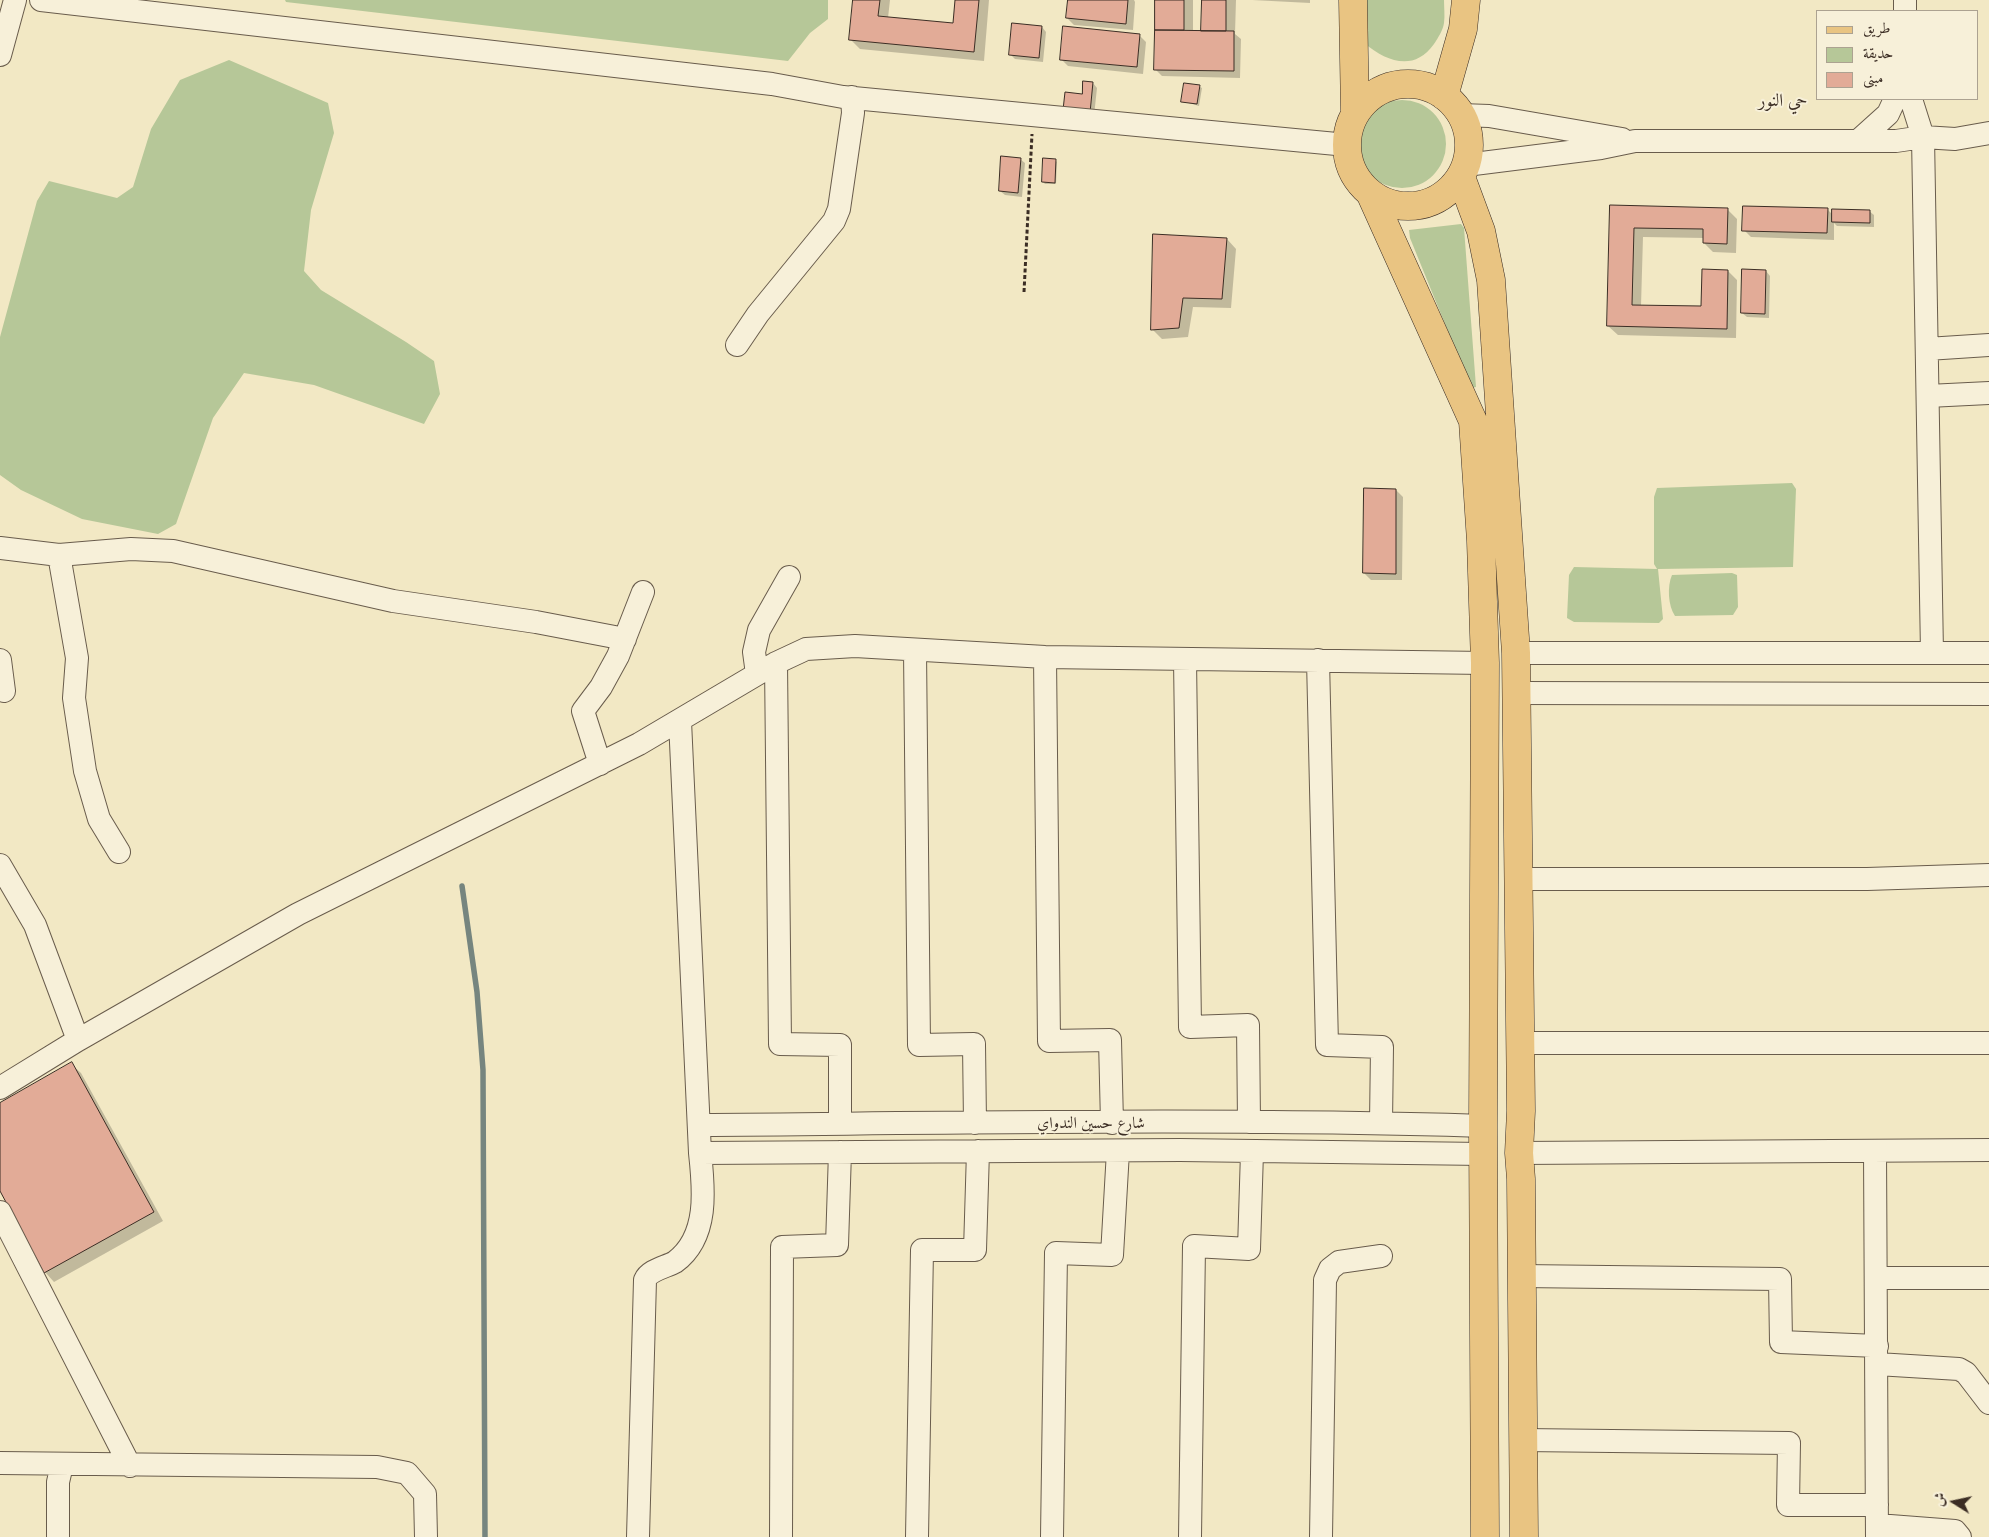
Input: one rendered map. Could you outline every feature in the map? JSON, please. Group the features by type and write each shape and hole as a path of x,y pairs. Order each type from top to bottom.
{"main road":[{"path":"1352,0 1355,114"},
{"path":"1453,105 1466,0"},
{"path":"1485,1537 1483,1126 1486,662 1473,420 1371,195 1354,176 1347,145 1350,126 1355,114 1372,95 1395,85 1408,84 1421,85 1433,89 1453,105 1469,139 1464,171 1481,231 1491,280 1516,653 1520,879 1519,1042 1521,1111 1519,1153 1521,1179 1524,1537"},
{"path":"1371,195 1395,206 1420,206 1444,196 1464,171"}],"street":[{"path":"0,55 15,0"},
{"path":"41,0 772,84 847,97 1347,145"},
{"path":"737,345 834,220 839,209 853,113 847,97"},
{"path":"1858,141 1888,114 1895,100"},
{"path":"1911,100 1923,137 1932,653"},
{"path":"1453,105 1506,119 1635,141 1896,141 1923,137 1955,139 1989,133"},
{"path":"1464,171 1635,141"},
{"path":"1927,350 1989,345"},
{"path":"1928,396 1989,394"},
{"path":"0,548 59,555 131,549 173,551 394,601 536,622 625,638"},
{"path":"59,555 77,658 74,698 85,771 99,819 119,852"},
{"path":"789,577 759,630 754,652 767,669 780,1044 840,1045 840,1124"},
{"path":"600,764 583,711 601,687 625,638 643,592"},
{"path":"0,1088 78,1040 298,914 600,764 767,669 806,649 855,646 1045,657 1486,662"},
{"path":"915,650 919,1045 974,1044 976,1124"},
{"path":"1516,653 1989,653"},
{"path":"1045,657 1049,1041 1110,1040 1112,1123"},
{"path":"1185,659 1190,1026 1248,1025 1249,1122"},
{"path":"0,660 4,691"},
{"path":"1318,660 1328,1045 1382,1047 1381,1123"},
{"path":"1517,693 1989,694"},
{"path":"638,1537 646,1280 649,1274 669,1265 683,1255 698,1230 704,1191 700,1153 680,720"},
{"path":"0,865 36,925 78,1040"},
{"path":"1520,879 1867,880 1989,875"},
{"path":"1519,1042 1989,1043"},
{"name":"شارع حسين الندواي","path":"700,1125 1249,1122 1483,1126"},
{"path":"1519,1153 1989,1150"},
{"path":"1052,1537 1056,1253 1112,1255 1118,1151"},
{"name":"شارع حسين الندواي","path":"700,1153 1118,1151 1483,1154"},
{"path":"1876,1151 1877,1522"},
{"path":"781,1537 782,1247 837,1245 840,1152"},
{"path":"917,1537 922,1250 975,1250 978,1152"},
{"path":"1190,1537 1194,1246 1250,1248 1252,1152"},
{"path":"0,1212 130,1466"},
{"path":"1321,1537 1325,1280 1330,1269 1340,1262 1381,1256"},
{"path":"1521,1276 1780,1279 1781,1342 1960,1369 1966,1373 1989,1403"},
{"path":"1877,1278 1989,1278"},
{"path":"1523,1440 1789,1443 1788,1505 1877,1522 1955,1531 1960,1537"},
{"path":"0,1463 130,1466 377,1467 408,1473 425,1494 426,1537"},
{"path":"58,1537 58,1482 62,1465"}],"path":[{"path":"1024,292 1033,116"}],"green space":[{"path":"285,0 828,0 828,19 810,33 788,61 286,2"},
{"path":"1360,0 1444,0 1443,28 1434,44 1426,53 1418,58 1409,61 1391,59 1364,43"},
{"path":"229,60 328,103 334,133 311,210 304,271 321,290 434,361 440,394 424,424 314,385 244,373 213,418 176,524 158,534 82,519 21,490 0,475 0,337 37,201 49,181 117,198 133,187 151,129 180,80"},
{"path":"1402,100 1419,103 1433,113 1443,127 1446,144 1443,161 1433,175 1419,185 1402,188 1385,185 1371,175 1361,161 1358,144 1361,127 1371,113 1385,103"},
{"path":"1461,224 1464,228 1476,387 1471,388 1410,238 1409,230"},
{"path":"1792,483 1796,489 1793,567 1658,569 1663,619 1659,623 1574,622 1567,618 1569,575 1574,567 1657,569 1654,564 1654,497 1657,488"},
{"path":"1732,573 1737,575 1738,607 1733,615 1675,616 1669,596 1669,585 1672,575"}],"building":[{"path":"853,0 880,0 878,16 953,23 955,0 979,0 974,52 849,40"},
{"path":"1068,0 1128,0 1126,24 1066,18"},
{"path":"1155,0 1184,0 1184,30 1155,30"},
{"path":"1202,0 1226,0 1226,31 1201,31"},
{"path":"1012,23 1042,26 1039,58 1009,55"},
{"path":"1063,26 1140,34 1137,67 1060,60"},
{"path":"1155,30 1234,31 1234,71 1154,70"},
{"path":"1083,81 1093,82 1090,113 1063,110 1065,92 1082,94"},
{"path":"1184,83 1200,85 1197,104 1181,102"},
{"path":"1001,156 1021,158 1018,193 999,191"},
{"path":"1043,158 1056,159 1055,183 1042,182"},
{"path":"1610,205 1728,208 1727,244 1703,243 1703,229 1634,228 1632,305 1701,306 1702,269 1728,270 1727,329 1607,326"},
{"path":"1743,206 1828,208 1827,233 1742,231"},
{"path":"1832,209 1870,210 1870,223 1832,222"},
{"path":"1153,234 1227,238 1222,299 1183,298 1179,328 1151,330"},
{"path":"1742,269 1766,270 1765,314 1741,313"},
{"path":"1364,488 1396,489 1396,574 1363,573"},
{"path":"72,1062 154,1212 44,1273 0,1191 0,1103"}],"waterway":[{"path":"462,886 477,992 483,1070 485,1537"}],"district":[{"name":"حي النور","path":"1783,101"}]}
